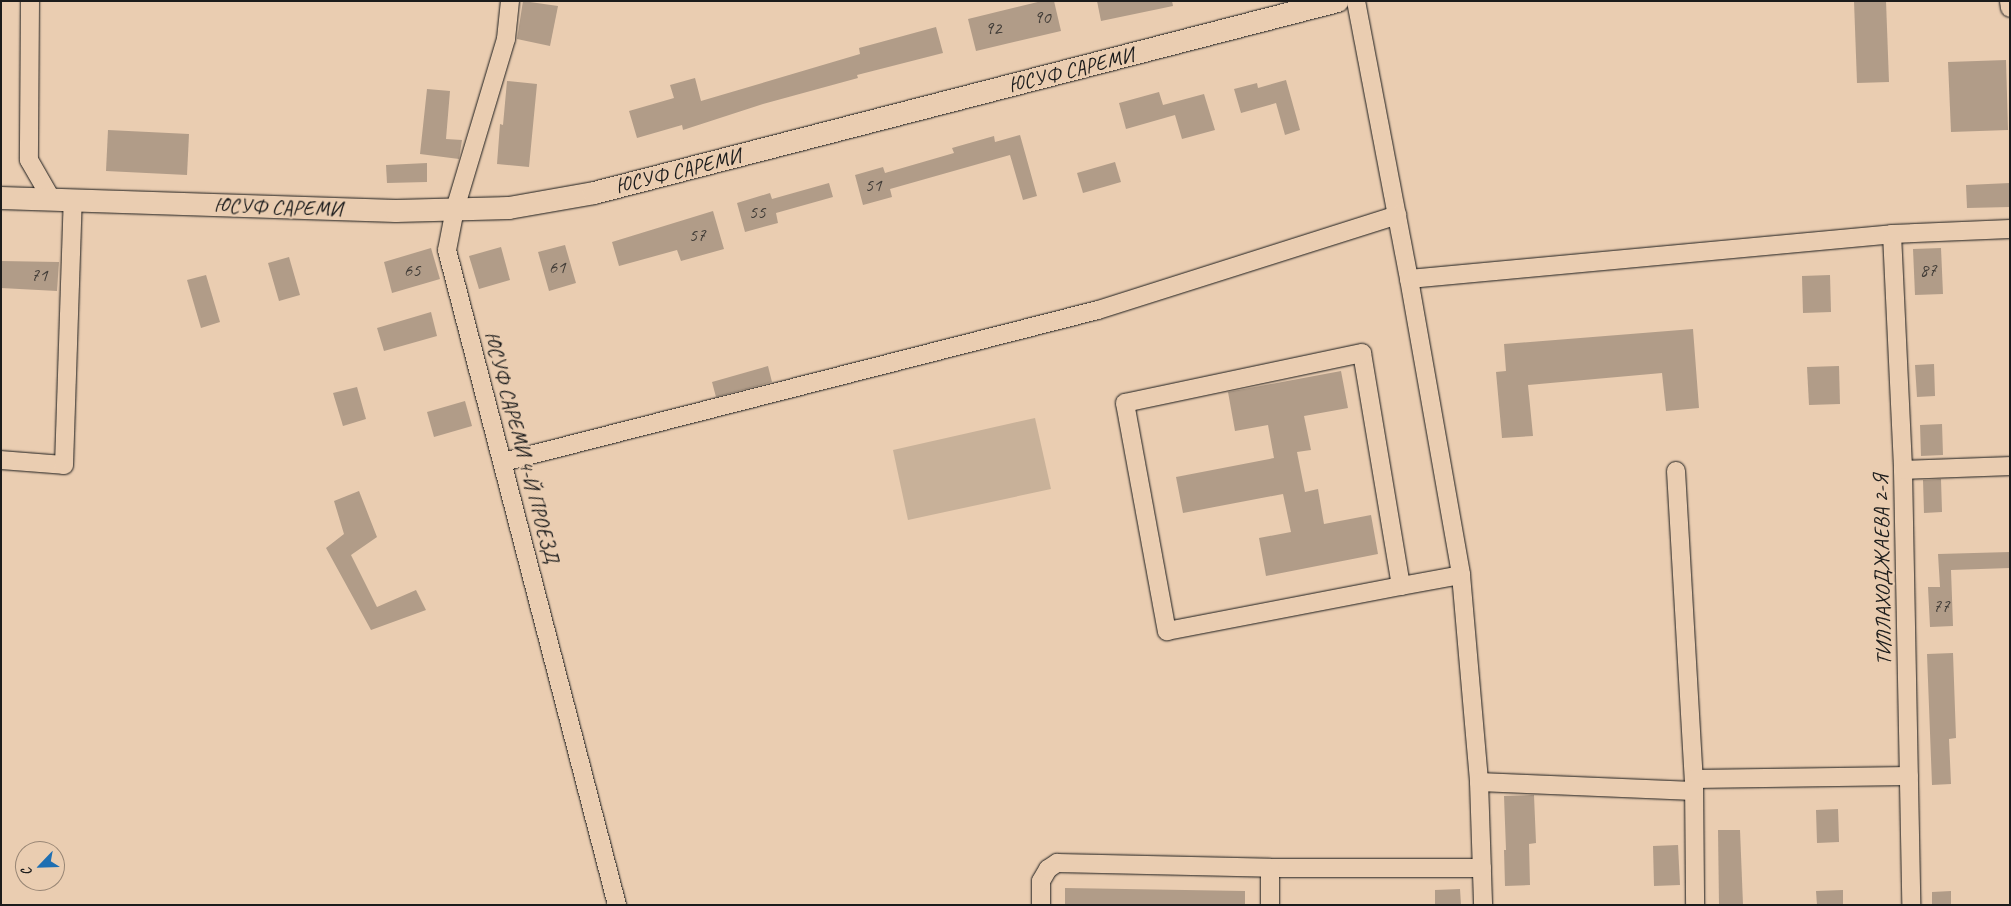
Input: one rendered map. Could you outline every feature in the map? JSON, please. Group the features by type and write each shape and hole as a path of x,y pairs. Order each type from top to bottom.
{"main road":[{"name":"ЮСУФ САРЕМИ","path":"1,198 396,211 510,208 594,193 1338,1"}],"street":[{"path":"1,460 64,465 63,200 29,160 30,1"},
{"name":"ЮСУФ САРЕМИ 4-Й ПРОЕЗД","path":"510,1 506,39 455,209 447,250 617,905"},
{"path":"1356,1 1409,279 1461,575 1479,782 1483,905"},
{"path":"2009,1 2010,8"},
{"path":"503,462 1098,310 1397,215"},
{"path":"1409,279 1892,234 2010,229"},
{"name":"ТИЛЛАХОДЖАЕВА 2-Я","path":"1892,234 1903,470 1911,905"},
{"path":"1402,586 1362,352 1125,404 1167,632 1461,575"},
{"path":"1903,470 2010,466"},
{"path":"1676,471 1694,785 1695,905"},
{"path":"1479,782 1694,785 1909,776"},
{"path":"1041,905 1041,881 1048,868 1057,863 1270,868 1482,868"},
{"path":"1270,868 1270,905"}],"shaded area":[{"path":"1035,418 1051,489 908,520 893,450"}],"building":[{"path":"523,1 558,6 550,46 517,39"},
{"path":"1042,1 1054,1 1061,31 976,51 968,19"},
{"path":"1097,1 1172,1 1173,6 1101,21"},
{"path":"1854,1 1886,1 1889,82 1857,83"},
{"path":"936,27 943,53 857,75 858,78 763,104 683,130 682,125 637,138 629,111 674,98 670,85 695,78 701,101 860,54 859,48"},
{"path":"2006,60 2008,130 1951,132 1948,62"},
{"path":"1286,80 1300,130 1285,135 1276,103 1241,113 1234,89 1257,83 1258,88"},
{"path":"507,81 537,84 529,167 497,164 500,124 503,125"},
{"path":"427,89 450,91 446,139 462,140 459,159 420,154"},
{"path":"1159,92 1163,105 1204,94 1215,130 1182,139 1175,115 1126,129 1119,103"},
{"path":"108,130 189,134 187,175 106,171"},
{"path":"1020,135 1037,196 1023,200 1010,155 890,189 892,197 863,205 855,175 883,167 885,173 954,153 952,148 994,136 995,142"},
{"path":"1115,162 1121,182 1083,193 1077,173"},
{"path":"427,163 427,182 387,183 386,165"},
{"path":"829,183 833,197 776,213 778,223 745,232 737,203 770,193 772,199"},
{"path":"2010,183 2010,207 1967,208 1966,185"},
{"path":"713,211 724,249 681,261 677,250 619,266 612,242"},
{"path":"565,245 576,283 549,291 538,252"},
{"path":"501,247 510,280 479,289 469,256"},
{"path":"431,248 440,279 392,293 384,262"},
{"path":"1941,248 1943,294 1915,295 1913,249"},
{"path":"289,257 300,295 279,301 268,263"},
{"path":"1,261 59,262 57,291 1,288"},
{"path":"206,275 220,322 201,328 187,280"},
{"path":"1830,275 1831,312 1803,313 1802,276"},
{"path":"431,312 437,336 384,351 377,328"},
{"path":"1693,329 1699,408 1666,411 1662,373 1528,385 1533,436 1502,438 1496,372 1506,371 1504,344"},
{"path":"1934,364 1935,396 1917,397 1915,365"},
{"path":"768,366 772,382 716,397 712,382"},
{"path":"1839,366 1840,404 1809,405 1807,367"},
{"path":"1341,371 1348,408 1304,416 1311,450 1297,452 1305,492 1318,489 1324,524 1371,515 1378,554 1266,576 1259,538 1291,532 1283,494 1183,513 1176,477 1274,458 1268,425 1235,431 1228,392"},
{"path":"357,387 366,419 343,426 333,393"},
{"path":"465,401 472,426 434,437 427,412"},
{"path":"1942,424 1943,455 1921,456 1920,425"},
{"path":"1941,479 1942,512 1924,513 1923,480"},
{"path":"359,491 377,537 351,555 377,607 416,590 426,610 371,630 326,548 344,534 334,501"},
{"path":"2010,552 2010,568 1951,570 1953,626 1930,627 1928,587 1940,587 1938,554"},
{"path":"1953,653 1956,738 1949,739 1951,784 1932,785 1927,654"},
{"path":"1534,795 1536,843 1529,844 1530,885 1505,886 1504,796"},
{"path":"1838,809 1839,842 1817,843 1816,810"},
{"path":"1718,830 1740,830 1743,905 1719,905"},
{"path":"1678,845 1680,885 1654,886 1653,846"},
{"path":"1065,888 1245,891 1245,905 1065,905"},
{"path":"1460,889 1461,905 1435,905 1435,890"},
{"path":"1843,890 1843,905 1817,905 1816,891"},
{"path":"1951,891 1951,905 1932,905 1932,892"}]}
